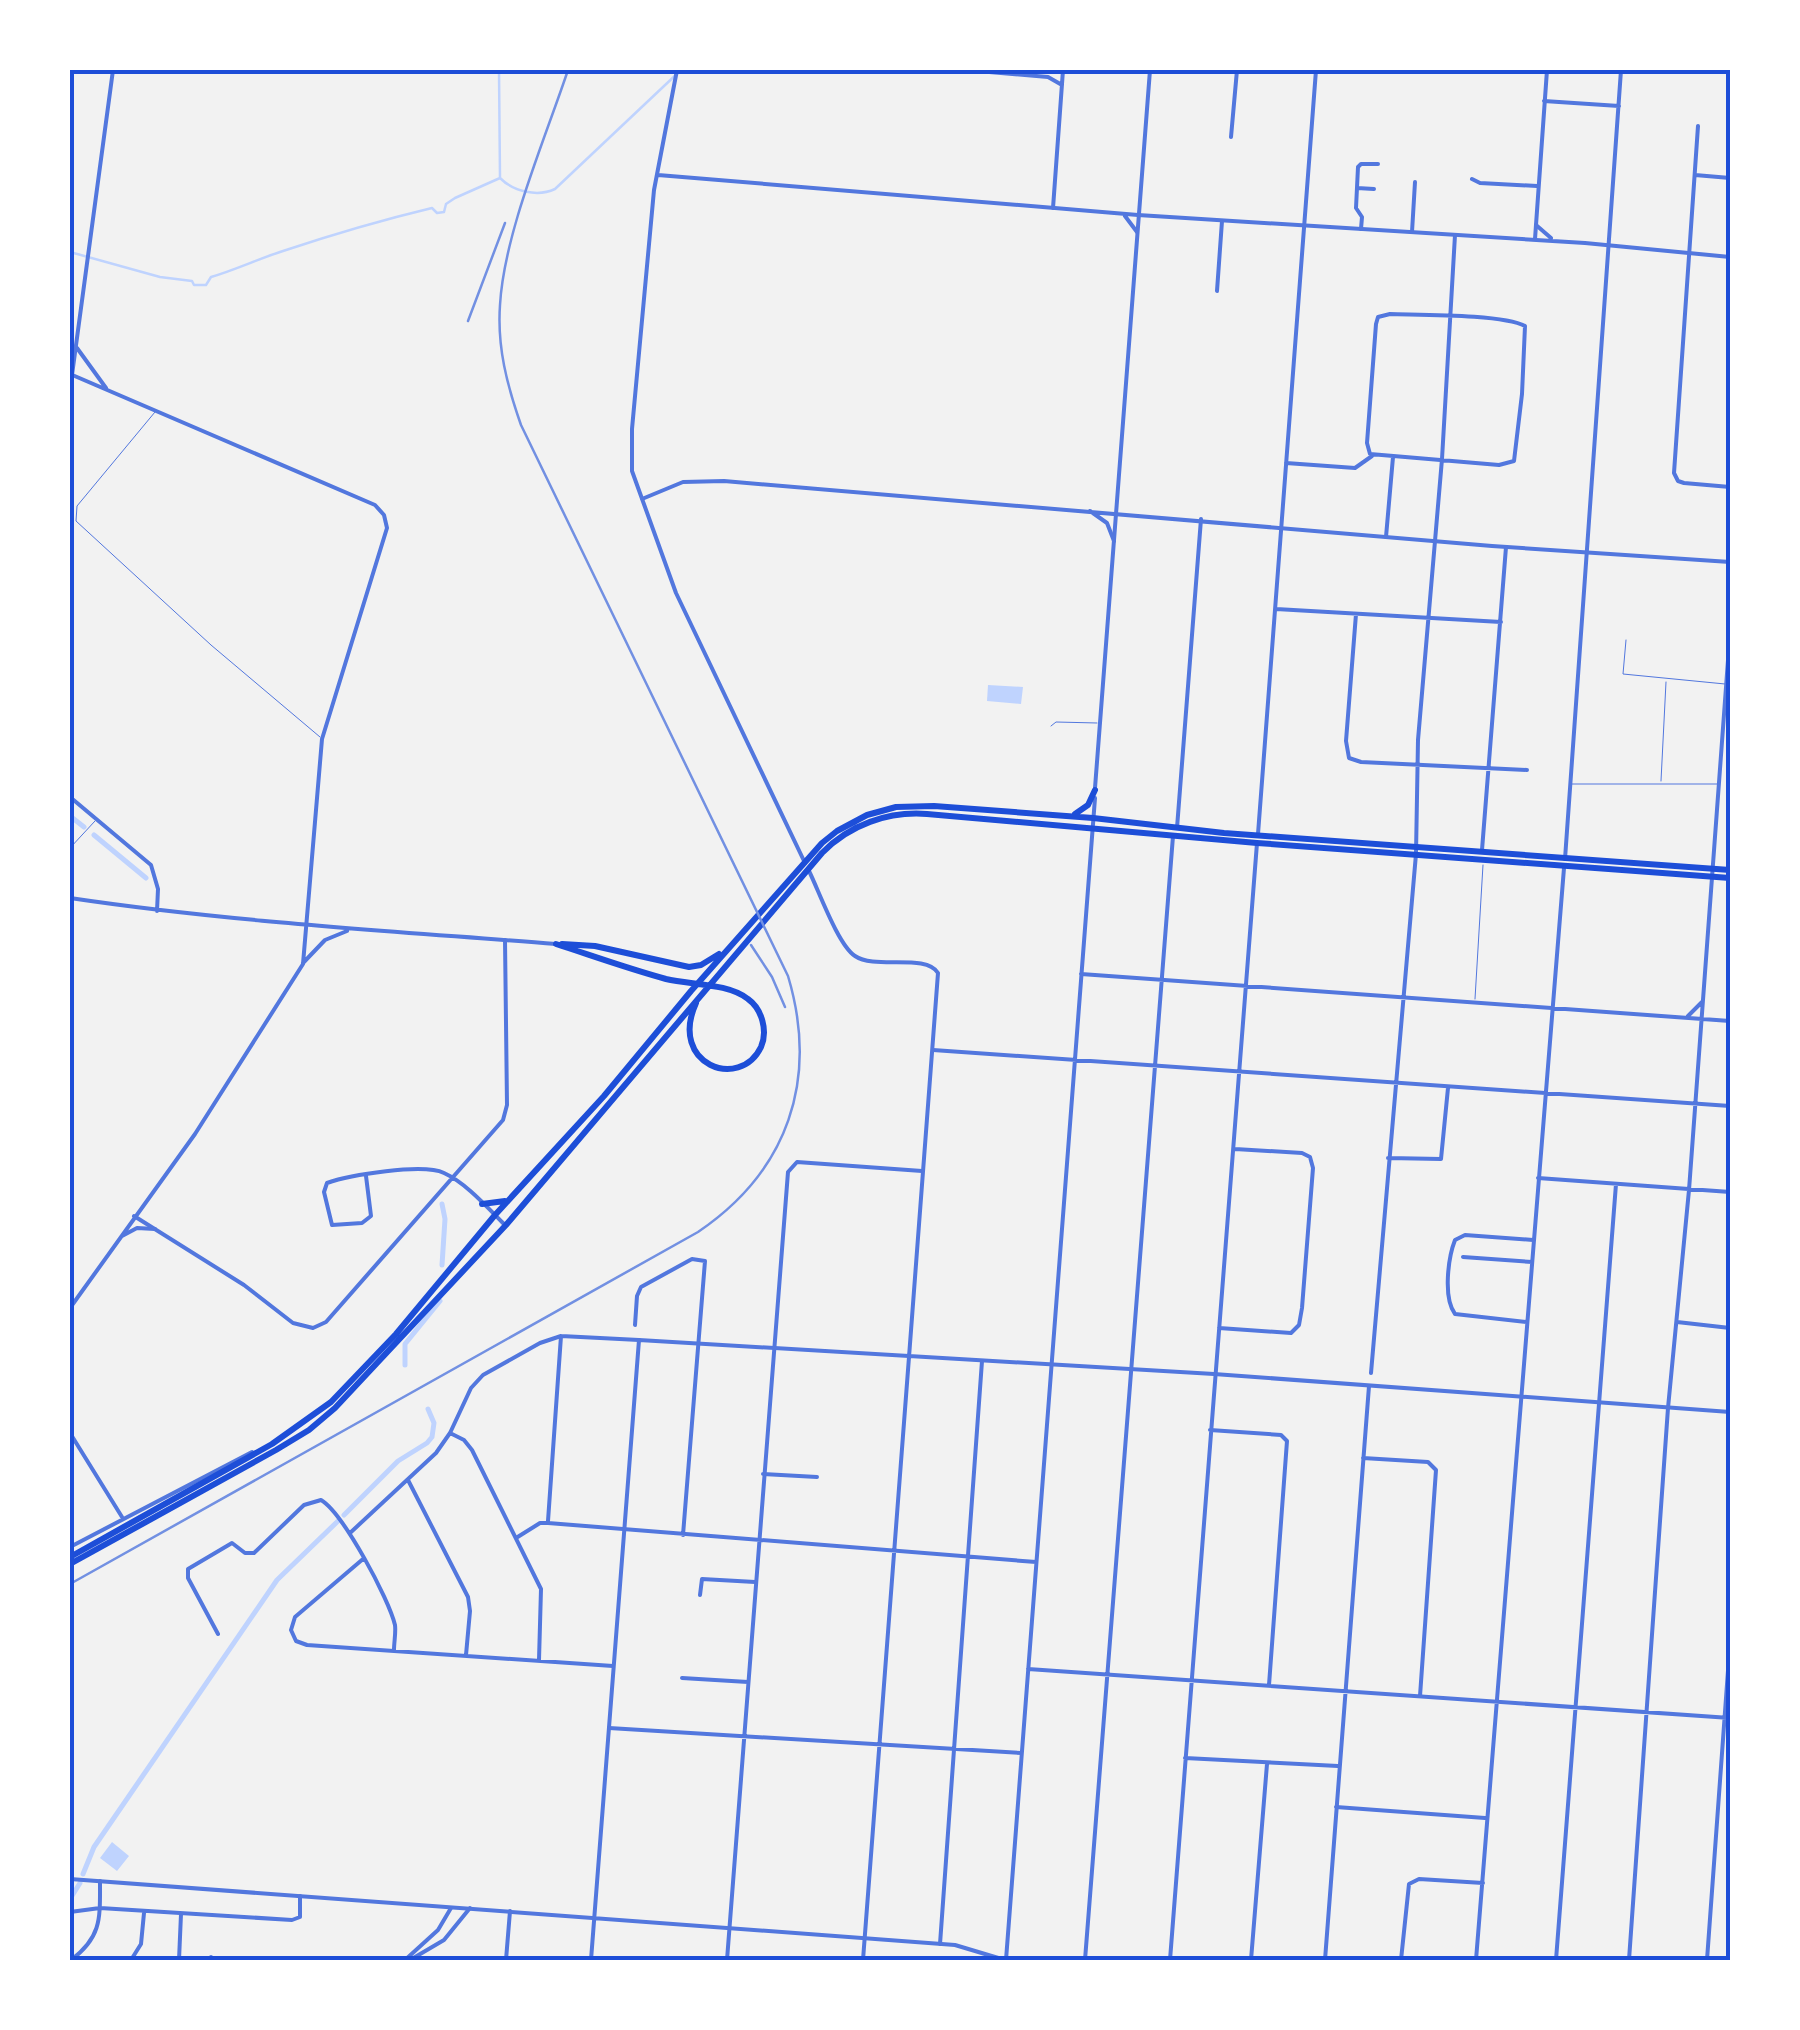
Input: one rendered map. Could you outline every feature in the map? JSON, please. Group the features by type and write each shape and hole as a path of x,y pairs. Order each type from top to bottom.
{"highway":[{"path":"1069,816 1085,808 1095,790"},
{"path":"70,1560 272,1444 312,1418 352,1382 604,1096 702,978 838,834 867,815 906,806 1069,816 1093,823"},
{"path":"838,834 874,820 914,813 1093,823 1711,873 1730,878"},
{"path":"1711,873 1730,870"},
{"path":"556,944 594,946 689,967 709,962 736,946"},
{"path":"556,944 664,978 744,996 759,1011 764,1033 760,1050 748,1062 724,1068 706,1062 696,1053 689,1040 688,1026 703,992"},
{"path":"70,1560 309,1430 354,1390 506,1225 703,992 736,946"},
{"path":"482,1204 510,1199"}],"street":[{"path":"113,70 71,375 375,505 386,521 385,537 322,739 303,964"},
{"path":"677,70 656,175 630,446 632,471 676,594 845,945 862,959 926,964 937,969 862,1960"},
{"path":"966,70 1048,76 1062,84"},
{"path":"1048,76 1063,70 1052,208"},
{"path":"70,1879 940,1944 1006,1960 1150,70"},
{"path":"1231,137 1237,70"},
{"path":"1170,1960 1316,70"},
{"path":"1534,239 1546,70"},
{"path":"1476,1960 1572,784 1621,70"},
{"path":"1544,101 1619,106"},
{"path":"1698,126 1675,478 1684,483 1730,487"},
{"path":"1362,229 1362,217 1356,211 1359,165 1378,164"},
{"path":"656,175 1123,214 1554,240 1730,257"},
{"path":"1694,176 1730,178"},
{"path":"1472,179 1480,183 1538,186"},
{"path":"1412,232 1415,182"},
{"path":"1357,188 1374,189"},
{"path":"1123,214 1137,232"},
{"path":"1217,292 1222,221"},
{"path":"1536,226 1554,240"},
{"path":"1371,1374 1417,850 1417,764 1442,459 1455,235"},
{"path":"1384,315 1452,316 1520,323 1526,334 1516,460 1498,465 1373,455 1368,452 1367,443 1376,324 1384,315"},
{"path":"70,341 79,333"},
{"path":"77,348 107,390"},
{"path":"1286,463 1355,468 1373,455"},
{"path":"1386,537 1393,457"},
{"path":"642,499 683,482 708,480 1730,562"},
{"path":"1088,510 1107,524 1114,540"},
{"path":"1085,1960 1161,979 1202,519"},
{"path":"1482,854 1506,547"},
{"path":"1274,608 1501,622"},
{"path":"1356,614 1347,754 1356,761 1527,770"},
{"path":"1630,1960 1668,1408 1696,1103 1730,633"},
{"path":"70,797 151,865 158,888 156,911"},
{"path":"70,898 307,926 556,944"},
{"path":"70,1308 195,1134 303,964 325,940 351,930"},
{"path":"134,1216 244,1286 293,1323 313,1328 326,1322 498,1128 506,1112 505,940"},
{"path":"1080,974 1730,1021"},
{"path":"1682,1018 1702,1002"},
{"path":"933,1050 1730,1106"},
{"path":"1388,1158 1437,1161 1443,1156 1448,1086"},
{"path":"1219,1328 1291,1333 1300,1325 1313,1168 1310,1157 1302,1153 1234,1148"},
{"path":"728,1960 788,1172 797,1162 924,1171"},
{"path":"366,1176 371,1216 362,1223 332,1225 324,1187 332,1181 366,1176 430,1169 453,1179 506,1225"},
{"path":"1538,1178 1730,1192"},
{"path":"1556,1960 1616,1184"},
{"path":"119,1238 137,1228 155,1229"},
{"path":"1526,1322 1455,1314 1448,1298 1451,1251 1455,1240 1465,1235 1533,1240"},
{"path":"1464,1257 1532,1262"},
{"path":"635,1325 641,1287 692,1259 705,1261 683,1535"},
{"path":"1677,1322 1730,1328"},
{"path":"350,1533 436,1452 450,1433 476,1380 540,1343 561,1336 1214,1374 1730,1412"},
{"path":"548,1523 561,1336"},
{"path":"592,1960 640,1340"},
{"path":"940,1944 982,1361"},
{"path":"1324,1960 1369,1386"},
{"path":"1210,1430 1281,1435 1287,1441 1269,1686"},
{"path":"70,1433 122,1517"},
{"path":"450,1433 464,1440 472,1450 543,1595 539,1662"},
{"path":"70,1547 238,1457 272,1444"},
{"path":"1364,1458 1428,1462 1436,1470 1420,1696"},
{"path":"763,1474 817,1477"},
{"path":"408,1480 468,1597 466,1657"},
{"path":"218,1634 188,1578 188,1569 232,1543 245,1553 254,1552 314,1500 326,1502 341,1517 364,1559 394,1624 394,1652"},
{"path":"516,1538 540,1523 548,1523 1036,1562"},
{"path":"364,1559 295,1617 291,1630 296,1641 394,1652 613,1666"},
{"path":"700,1595 702,1579 755,1582"},
{"path":"1707,1960 1728,1718 1730,1642"},
{"path":"1028,1669 1728,1718"},
{"path":"682,1678 749,1682"},
{"path":"608,1728 1021,1753"},
{"path":"1185,1758 1338,1766"},
{"path":"1251,1960 1267,1764"},
{"path":"1336,1807 1488,1818"},
{"path":"1401,1960 1409,1884 1419,1879 1483,1883"},
{"path":"71,1960 94,1939 100,1881"},
{"path":"70,1912 100,1908 296,1919 300,1916 300,1896"},
{"path":"408,1960 445,1922 452,1906"},
{"path":"408,1960 452,1933 470,1908"},
{"path":"132,1960 142,1944 144,1911"},
{"path":"506,1960 510,1911"},
{"path":"179,1960 182,1914"}],"lane":[{"path":"156,411 80,503 76,510 78,523 211,645 322,739"},
{"path":"1626,640 1622,674 1725,684"},
{"path":"1661,783 1666,679"},
{"path":"1050,726 1056,722 1100,723"},
{"path":"1572,784 1730,785"},
{"path":"70,848 97,820"},
{"path":"1475,1002 1482,854"}],"water":[{"path":"988,685 1023,687 1021,704 987,701"},
{"path":"112,1842 129,1856 117,1871 100,1858"}],"waterway":[{"path":"499,70 500,178 512,187 534,193 555,189 681,70"},
{"path":"70,252 160,277 206,285 211,277 338,234 432,208 437,213 444,212 446,204 455,198 500,178"},
{"path":"70,816 84,827"},
{"path":"94,835 146,878"},
{"path":"442,1204 442,1265"},
{"path":"405,1365 405,1344 440,1301"},
{"path":"344,1515 398,1461 432,1437 434,1423 428,1409"},
{"path":"83,1874 94,1847 277,1580 338,1521"},
{"path":"70,1899 80,1883"}],"railway":[{"path":"70,1584 698,1232 729,1208 754,1181 774,1152 788,1120 797,1087 800,1051 788,976 521,425 504,366 500,305 509,248 568,70"},
{"path":"468,321 505,223"},
{"path":"751,945 772,977 785,1007"}]}
